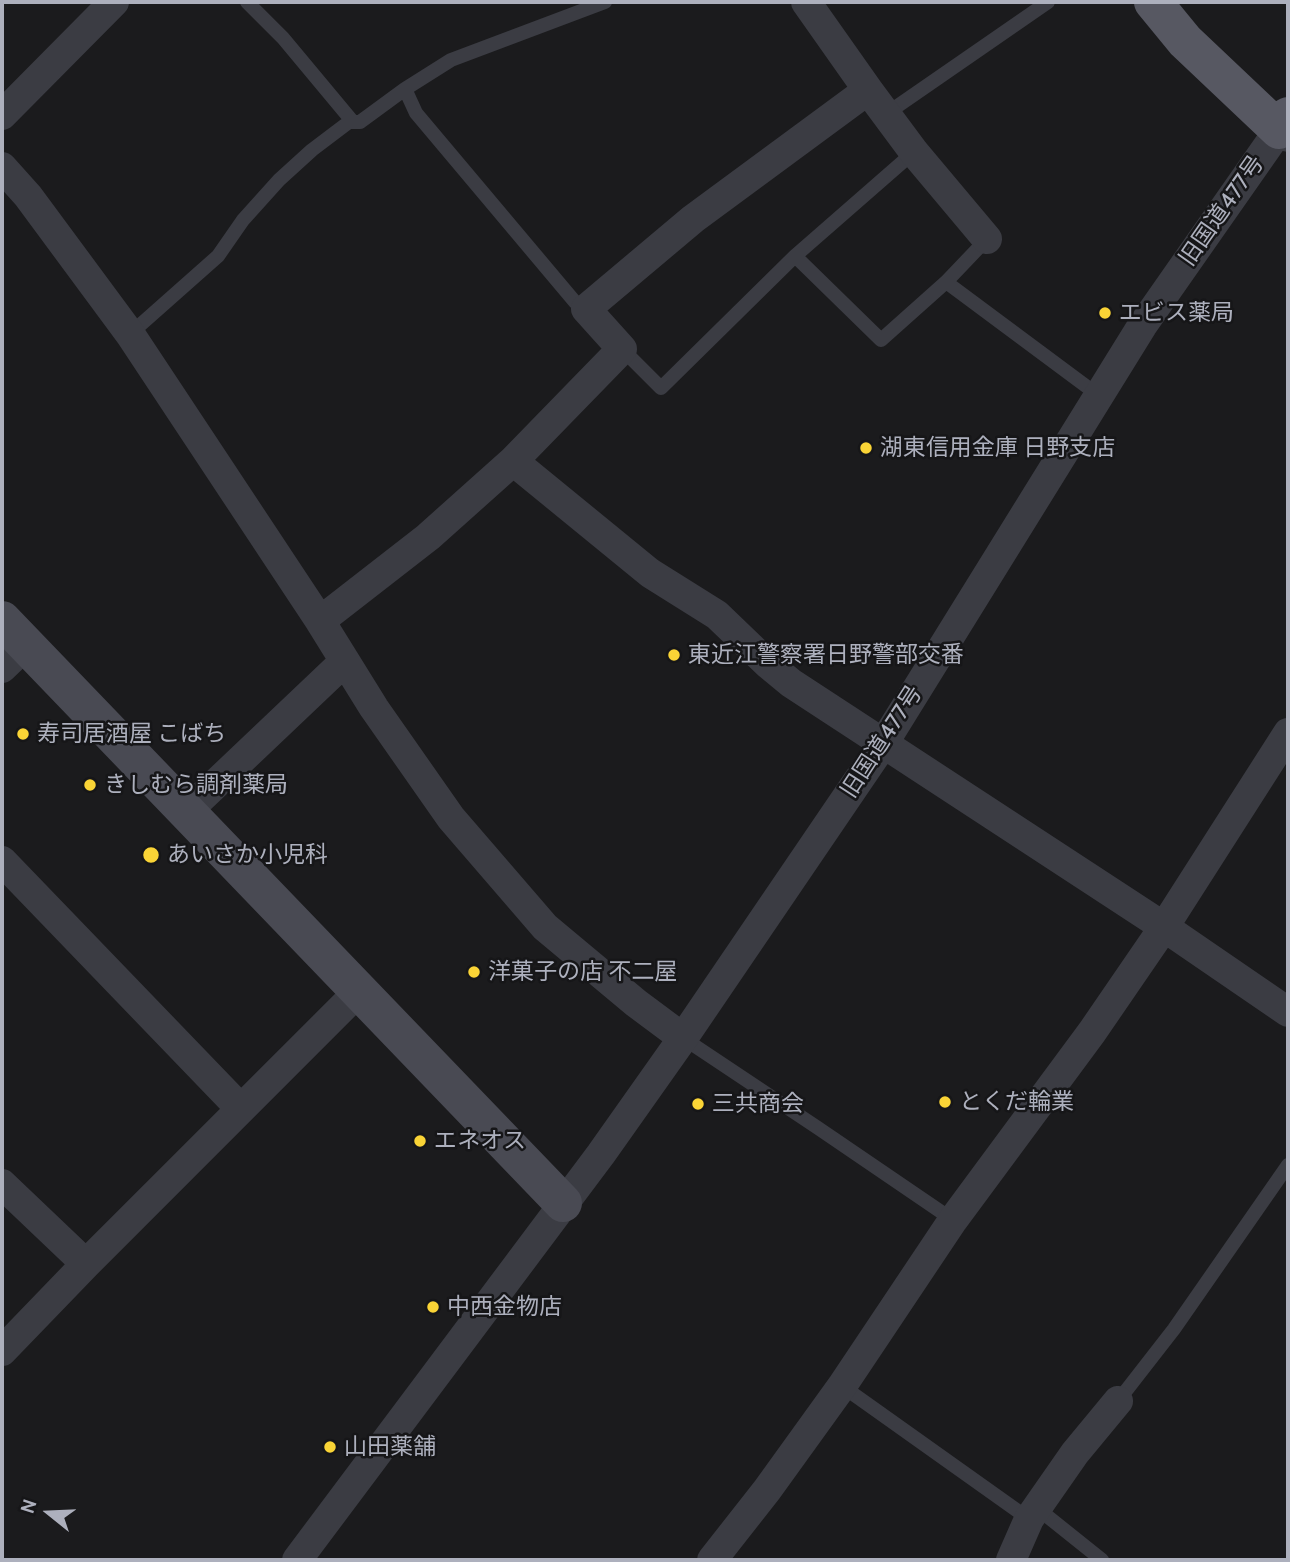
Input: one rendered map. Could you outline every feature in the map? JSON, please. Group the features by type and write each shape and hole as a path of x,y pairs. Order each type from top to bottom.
{"main road":[{"path":"1153,2 1185,41 1285,128"}],"street":[{"path":"2,115 114,2"},
{"path":"806,2 914,152 987,239"},
{"path":"320,621 428,537 513,461 622,349 586,309 693,219 868,90"},
{"name":"旧国道477号","path":"297,1560 601,1154 682,1038 883,744 1142,326 1285,128"},
{"path":"2,167 29,196 130,334 320,621 374,708 451,818 545,927 635,1003 682,1038"},
{"path":"513,461 650,573 717,615 791,682 1164,927 1288,1012"},
{"path":"10,645 186,812 563,1203"},
{"path":"186,812 345,661"},
{"path":"712,1560 767,1490 842,1386 953,1220 1077,1053 1164,927 1288,733"},
{"path":"2,861 241,1109"},
{"path":"2,1351 359,991"},
{"path":"2,1184 86,1264"},
{"path":"1011,1560 1033,1513 1075,1453 1118,1401"}],"lane":[{"path":"247,2 283,38 353,121"},
{"path":"130,334 218,256 243,220 279,180 349,122 360,122 451,60 605,2"},
{"path":"886,114 1048,2"},
{"path":"405,89 416,113 575,302 586,309"},
{"path":"622,349 661,388 794,256 914,152"},
{"path":"794,256 881,340 946,282 987,239"},
{"path":"946,282 1098,396"},
{"path":"682,1038 953,1220"},
{"path":"1118,1401 1174,1329 1288,1165"},
{"path":"842,1386 1102,1560"}],"place":[{"name":"エビス薬局","path":"1105,313"},
{"name":"湖東信用金庫 日野支店","path":"866,448"},
{"name":"東近江警察署日野警部交番","path":"674,655"},
{"name":"寿司居酒屋 こばち","path":"23,734"},
{"name":"きしむら調剤薬局","path":"90,785"},
{"name":"あいさか小児科","path":"151,855"},
{"name":"洋菓子の店 不二屋","path":"474,972"},
{"name":"とくだ輪業","path":"945,1102"},
{"name":"三共商会","path":"698,1104"},
{"name":"エネオス","path":"420,1141"},
{"name":"中西金物店","path":"433,1307"},
{"name":"山田薬舗","path":"330,1447"}]}
